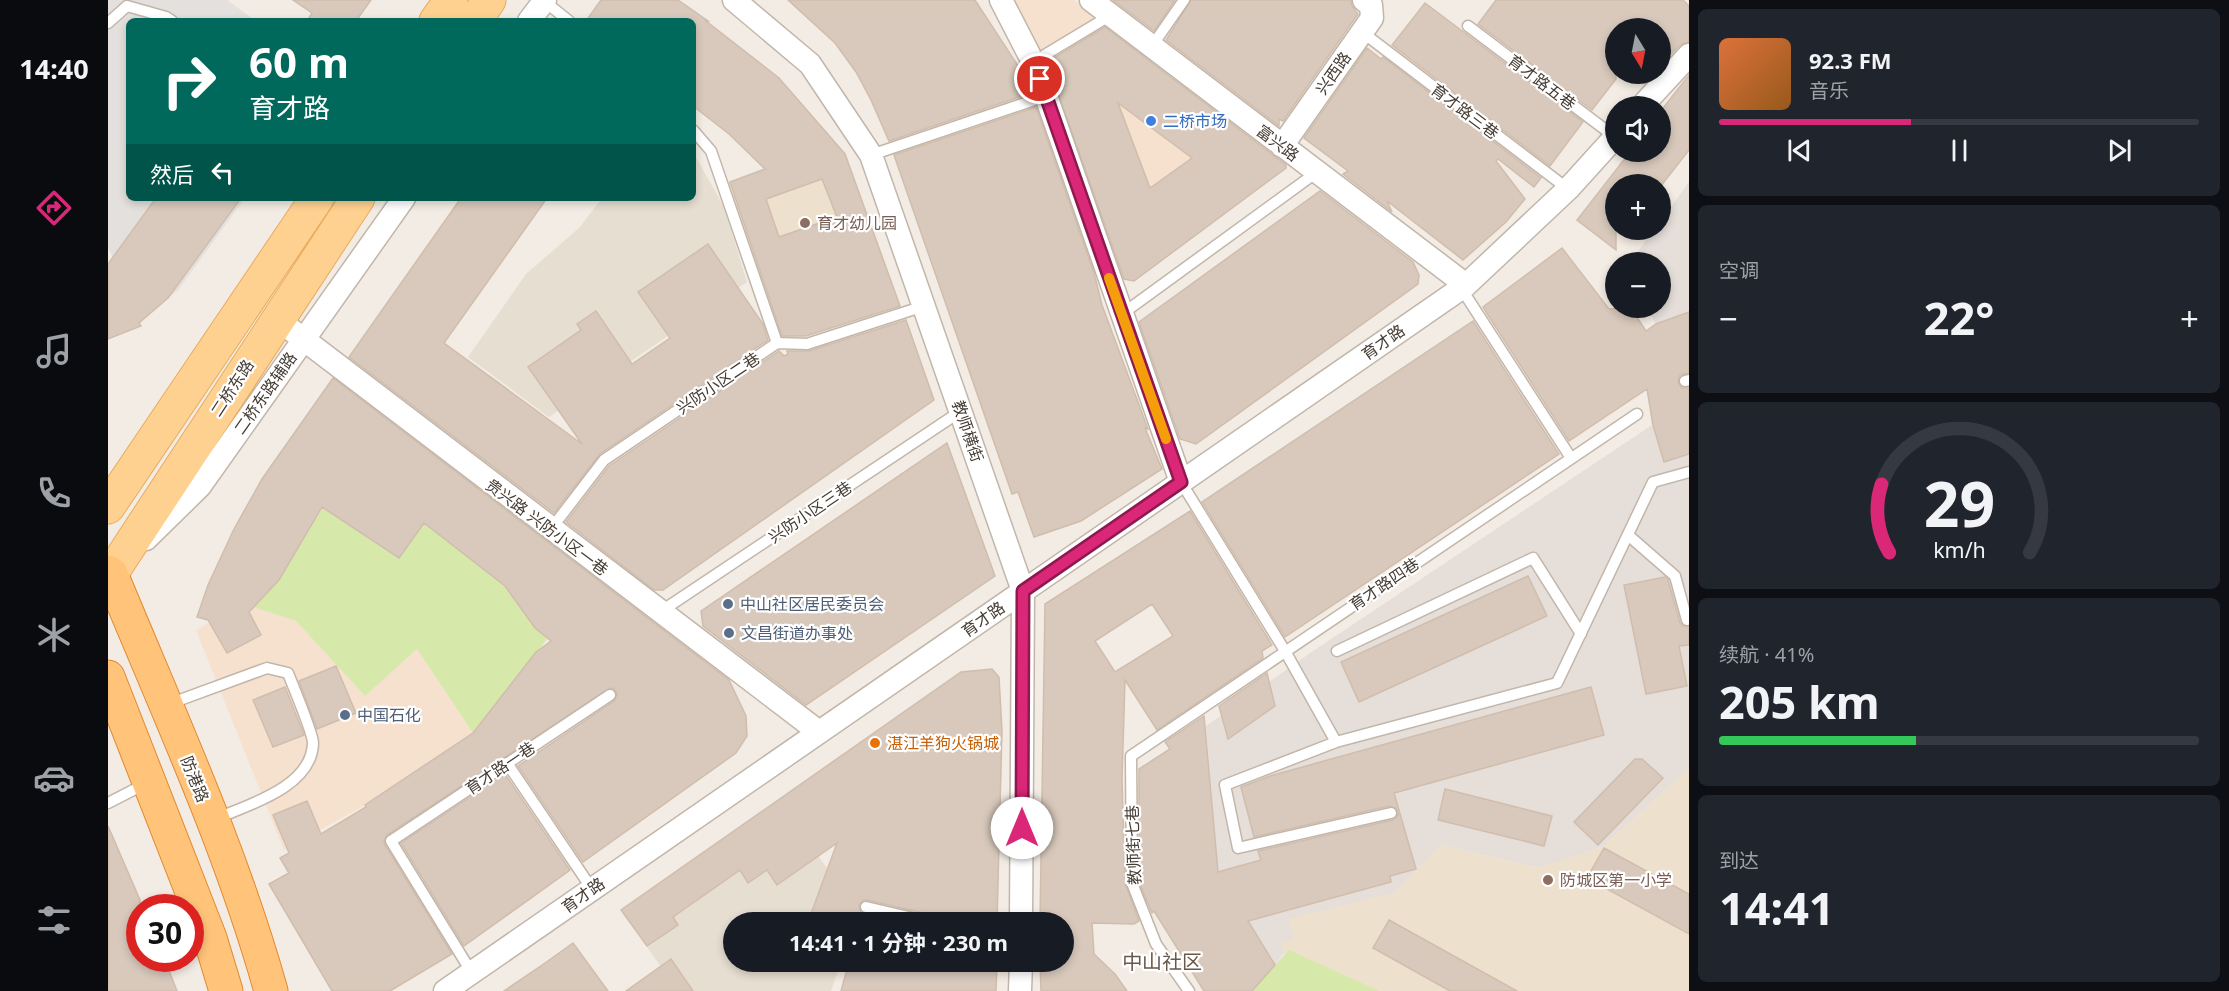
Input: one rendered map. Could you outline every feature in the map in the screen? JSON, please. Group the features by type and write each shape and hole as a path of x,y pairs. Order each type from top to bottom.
{"highway":[{"name":"防港路","path":"109,575 212,820 252,924 271,991"},
{"path":"108,677 210,938 226,991"}],"main road":[{"path":"438,18 451,0"},
{"path":"477,18 489,0"},
{"path":"108,507 315,201"},
{"name":"二桥东路","path":"109,575 356,201"}],"street":[{"name":"教师横街","path":"734,0 810,64 871,155 1023,591 1021,912"},
{"path":"1001,0 1033,62 1046,96 1181,482"},
{"name":"富兴路","path":"1091,0 1317,172 1463,287"},
{"name":"兴西路","path":"1282,146 1372,18 1371,5 1364,0"},
{"path":"531,18 544,1"},
{"path":"1651,96 1689,55"},
{"name":"育才路","path":"450,990 592,889 1463,287 1568,189 1605,147"},
{"name":"二桥东路辅路","path":"109,575 200,486 402,201"},
{"name":"贵兴路 兴防小区一巷","path":"277,319 819,732"},
{"path":"1020,972 1020,991"}],"lane":[{"path":"1152,46 1184,0"},
{"path":"544,1 565,18"},
{"path":"108,23 127,6 168,18"},
{"path":"1033,62 1111,15"},
{"name":"育才路五巷","path":"1468,26 1605,129"},
{"name":"育才路三巷","path":"1362,32 1568,189"},
{"path":"871,155 1046,96"},
{"path":"696,134 711,151 777,343"},
{"path":"1122,314 1317,172"},
{"path":"1463,287 1571,458"},
{"name":"兴防小区二巷","path":"551,530 604,460 777,343 807,344 924,306"},
{"name":"兴防小区三巷","path":"660,613 961,411"},
{"name":"育才路四巷","path":"1131,756 1637,414"},
{"path":"1391,813 1238,848 1225,785 1336,742 1557,683 1653,482 1689,472"},
{"path":"1181,482 1285,651 1336,742"},
{"path":"1628,535 1674,576 1687,620 1689,619"},
{"path":"1337,651 1533,558 1581,634"},
{"path":"165,706 267,668 288,673 313,742 309,764 281,790 212,820"},
{"name":"育才路一巷","path":"472,973 391,841 610,695"},
{"name":"教师街七巷","path":"1131,756 1132,883 1156,944 1189,991"},
{"path":"507,763 592,889"},
{"path":"108,803 150,782"},
{"path":"866,907 887,912"}],"shaded area":[{"path":"108,0 227,0 252,18 126,18 126,201 243,201 178,290 141,321 108,247"},
{"name":"二桥市场","path":"1011,0 1074,0 1285,159 1286,168 1134,281 1125,279 1039,50"},
{"path":"696,157 724,207 747,282 549,417 468,357 526,274 579,228 600,201 696,201"},
{"name":"育才幼儿园","path":"817,164 857,187 876,239 761,280 726,183 756,173"},
{"path":"1689,182 1689,768 1604,846 1539,868 1441,845 1394,893 1289,919 1294,939 1275,965 1218,872 1206,726 1313,651 1652,425 1639,337 1656,324 1653,318 1671,318 1671,252 1638,252 1646,240 1671,240 1671,207"},
{"name":"中国石化","path":"244,604 296,621 365,696 417,649 473,733 365,805 284,850 196,630"},
{"name":"防城区第一小学","path":"1689,768 1689,991 1252,991 1284,955 1281,942 1294,939 1289,919 1394,893 1441,845 1538,868 1604,846"},
{"path":"818,856 828,869 869,883 859,912 723,912 723,972 838,972 831,991 678,991 647,947 678,925 673,917 739,870 748,882 767,870 777,885"}],"green space":[{"path":"323,508 399,558 424,523 505,586 548,638 473,733 417,649 365,696 296,621 253,607"},
{"path":"1289,950 1379,991 1252,991"}],"building":[{"path":"293,0 371,0 358,18 309,18 312,13"},
{"path":"601,0 678,0 779,78 845,154 900,306 806,336 782,336 730,182 765,169 729,134 696,108 696,18 588,18","holes":["822,179 837,217 779,237 766,199"]},
{"path":"788,0 975,0 1024,75 1031,93 889,141 856,72 835,43"},
{"path":"1113,0 1175,0 1154,31"},
{"path":"1191,0 1351,0 1358,14 1283,121 1279,119 1279,126 1166,40"},
{"path":"1496,0 1683,0 1689,6 1689,42 1680,45 1671,54 1671,18 1605,18 1605,84 1612,84 1592,110 1478,24"},
{"path":"1425,3 1583,122 1550,166 1392,45"},
{"name":"二桥市场","path":"1105,27 1286,165 1286,168 1134,281 1124,279 1047,62","holes":["1118,103 1192,158 1150,188"]},
{"path":"1367,48 1381,59 1383,57 1541,178 1534,187 1498,159 1496,161 1525,199 1506,222 1463,260 1387,201 1392,212 1343,174 1348,171 1304,138"},
{"path":"1689,75 1689,150 1670,174 1613,174 1622,162 1671,162 1671,98"},
{"path":"1036,107 1094,273 1102,305 1148,429 1145,428 1162,469 1081,521 1034,537 1018,492 1012,494 894,155"},
{"path":"1605,184 1605,240 1616,240 1616,250 1577,220"},
{"path":"1320,191 1413,262 1419,275 1418,284 1196,444 1180,439 1139,322"},
{"path":"154,201 239,201 168,298 139,323 141,326 108,339 108,264"},
{"path":"459,201 545,201 444,343 582,444 528,367 581,330 577,324 596,311 632,364 670,338 638,292 708,244 763,324 768,340 600,454 554,513 349,357"},
{"path":"1562,248 1605,304 1605,318 1638,318 1646,331 1656,324 1689,312 1689,373 1680,375 1678,382 1682,388 1689,388 1689,454 1664,462 1653,425 1647,389 1569,441 1483,307"},
{"path":"906,320 934,400 663,590 654,590 566,522 609,466 779,351 784,356 788,354 787,351 809,351"},
{"path":"1473,321 1559,454 1285,637 1202,502"},
{"path":"333,378 729,680 746,716 747,736 736,753 583,862 518,766 614,701 617,694 614,689 610,688 387,835 385,845 452,954 390,991 332,991 269,884 289,873 280,858 289,853 273,815 307,801 321,834 366,807 365,805 473,733 536,652 551,641 535,628 505,586 424,523 399,558 322,507 279,580 249,612 261,635 227,653 208,620 197,617 208,585 234,529 262,479"},
{"path":"947,443 995,576 806,705 703,626 701,611"},
{"path":"1190,511 1272,645 1262,651 1263,658 1157,730 1125,680 1122,779 1125,883 1139,921 1134,924 1092,923 1094,954 1115,974 1127,991 1041,991 1040,972 1074,972 1074,912 1040,912 1045,604","holes":["1152,604 1173,636 1115,672 1095,641"]},
{"path":"1528,576 1547,616 1359,702 1341,662"},
{"path":"1665,577 1668,580 1680,623 1689,627 1689,645 1679,646 1687,686 1646,694 1624,585"},
{"path":"336,666 356,713 317,729 299,681"},
{"path":"992,669 999,677 1002,730 997,912 919,912 863,900 859,905 861,912 812,912 837,843 777,885 767,870 748,883 740,870 673,917 678,925 647,946 621,910 961,672"},
{"path":"1267,673 1275,706 1228,739 1219,706"},
{"path":"285,687 304,735 273,747 253,700"},
{"path":"1591,687 1604,735 1394,793 1416,869 1390,876 1391,882 1248,921 1275,965 1252,991 1204,991 1154,911 1152,913 1139,882 1139,769 1170,749 1165,742 1204,716 1218,872 1261,860 1258,851 1393,820 1398,815 1396,808 1389,806 1254,837 1241,787 1270,776"},
{"path":"1635,759 1642,759 1663,778 1598,845 1574,822"},
{"path":"505,774 570,870 464,946 401,843"},
{"path":"1445,789 1552,816 1544,846 1438,820"},
{"path":"108,826 137,894 126,894 126,972 170,972 177,991 108,991"},
{"path":"1604,848 1689,894 1689,934 1587,878"},
{"path":"1389,920 1517,991 1450,991 1373,948"},
{"path":"573,943 608,991 504,991 545,963"},
{"path":"671,959 693,991 626,991"},
{"path":"846,972 997,972 996,991 841,991"}],"slow traffic":[{"path":"1109,278 1166,439"}],"place":[{"name":"二桥市场","path":"1151,121"},
{"name":"育才幼儿园","path":"805,223"},
{"name":"中山社区居民委员会","path":"728,604"},
{"name":"文昌街道办事处","path":"729,633"},
{"name":"中国石化","path":"345,715"},
{"name":"湛江羊狗火锅城","path":"875,743"},
{"name":"防城区第一小学","path":"1548,880"}],"district":[{"name":"中山社区","path":"1162,961"}],"route":[{"path":"1022,828 1023,591 1181,482 1040,79"}]}
